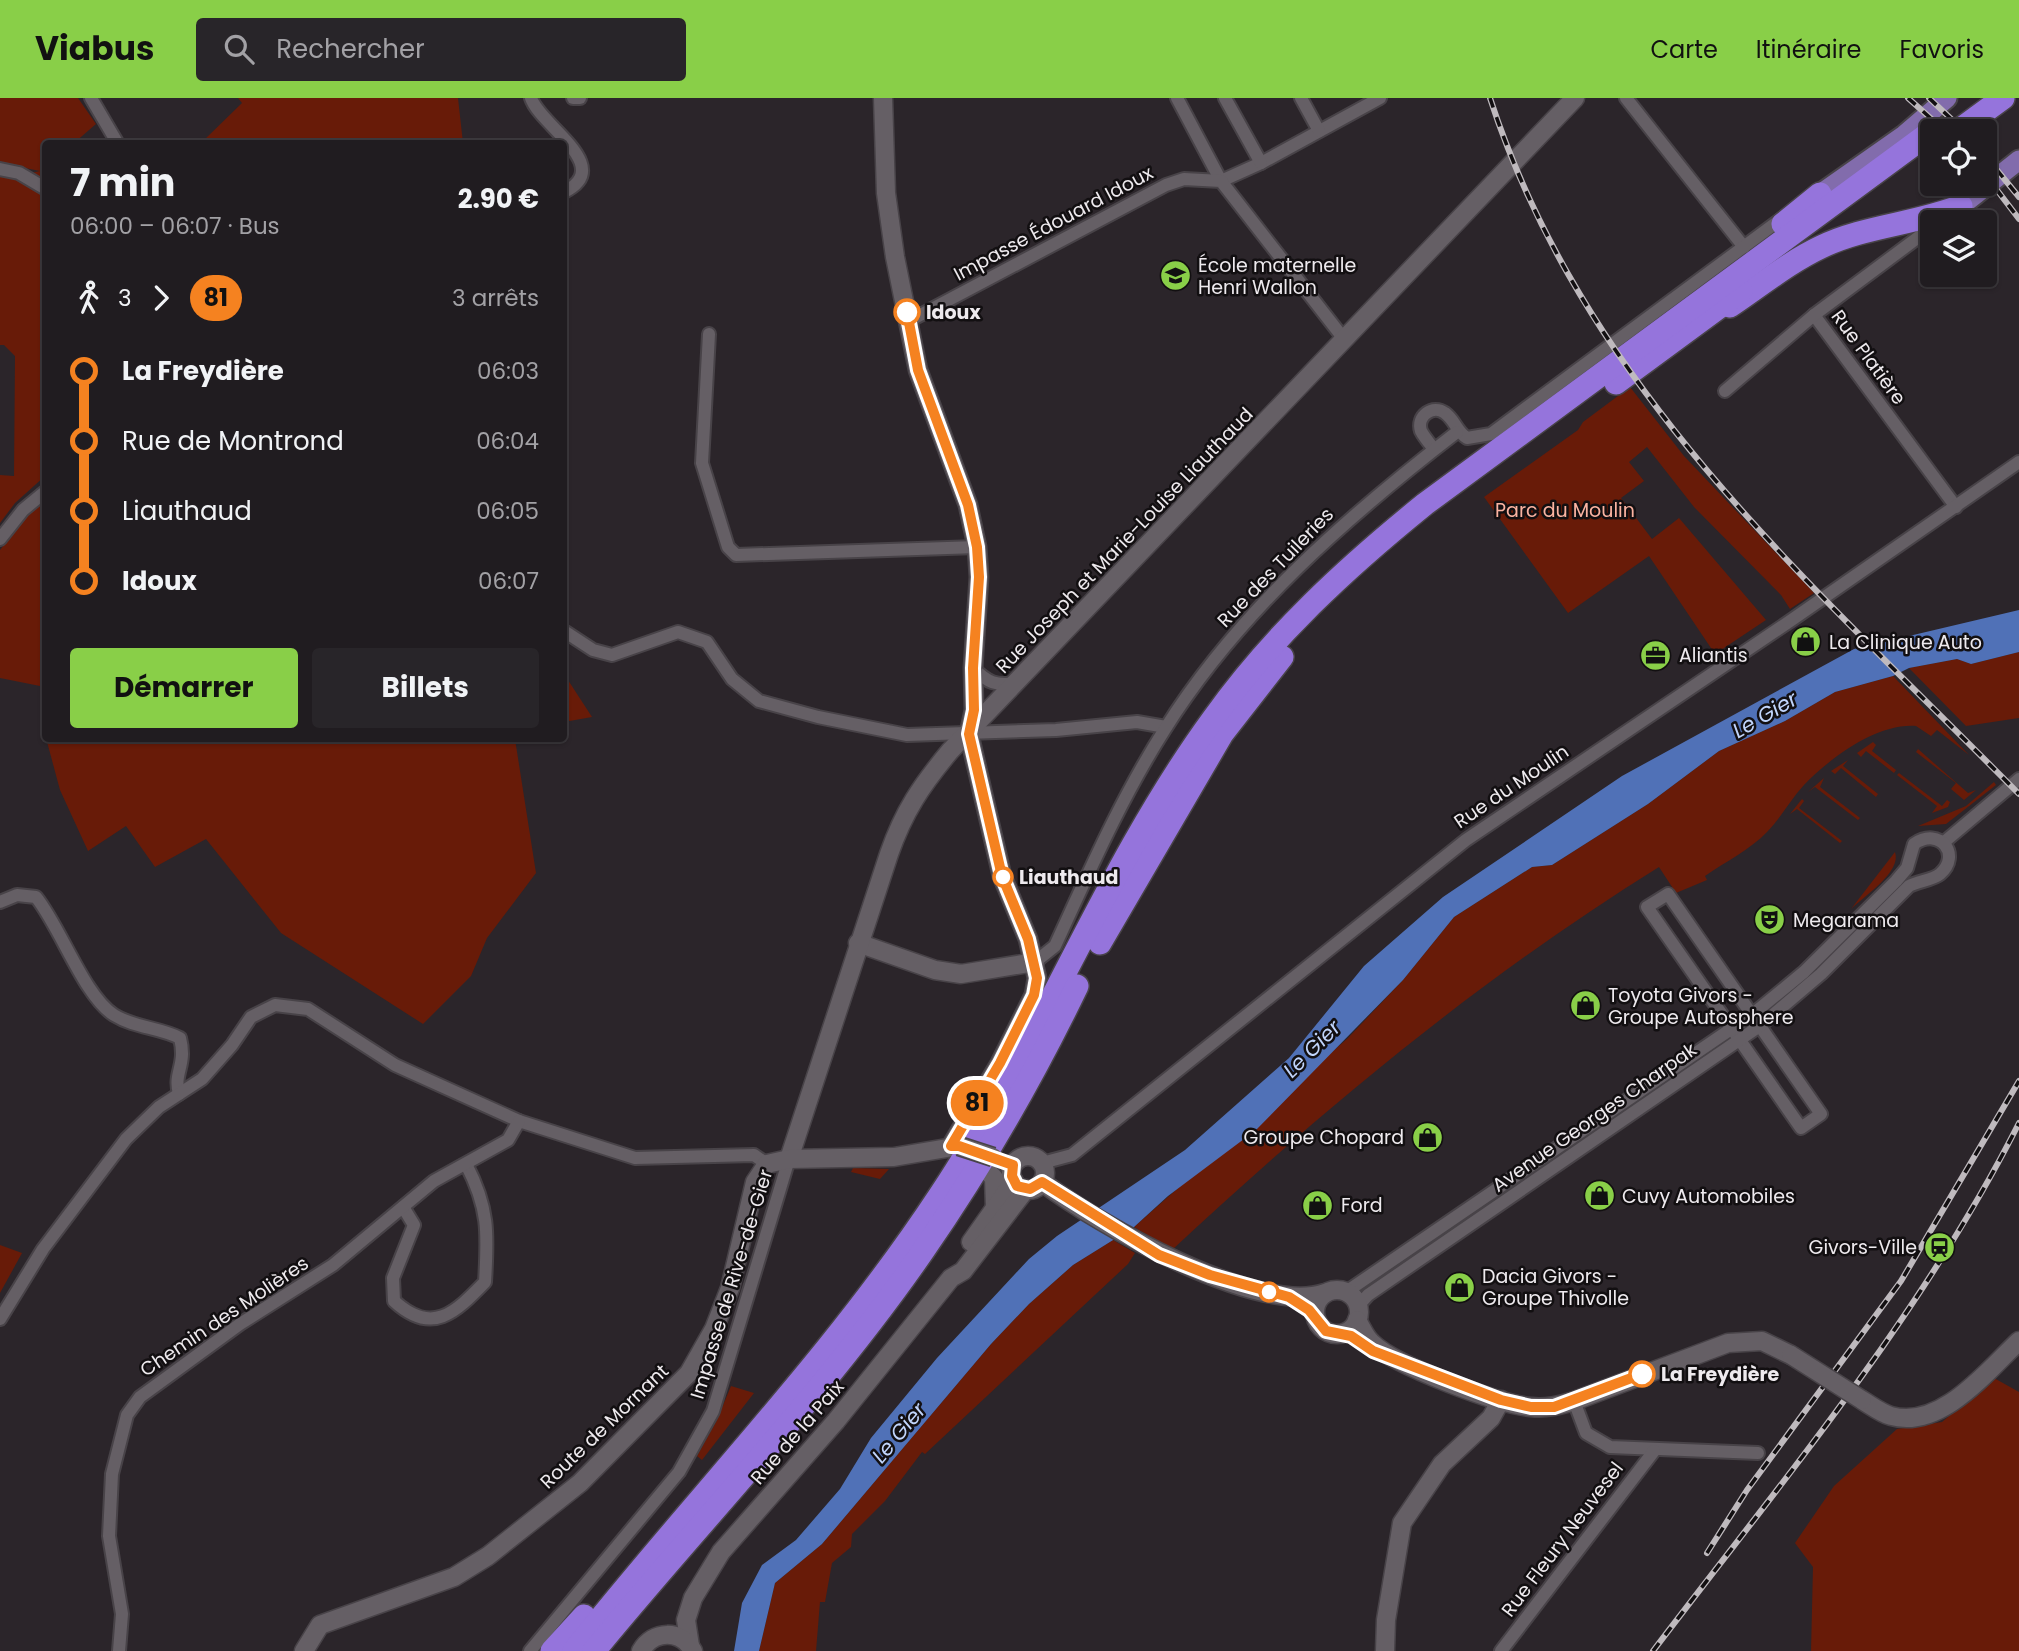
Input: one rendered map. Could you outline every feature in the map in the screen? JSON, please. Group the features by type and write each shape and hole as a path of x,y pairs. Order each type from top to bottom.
{"highway":[{"path":"1956,119 1989,102 2018,98"},
{"path":"1971,119 1989,102"},
{"path":"574,1651 819,1360 889,1271 941,1195 998,1101 1173,779 1250,671 1327,588 1384,538 1920,140"},
{"path":"594,1651 801,1407 923,1252 1013,1112 1088,965 1180,801 1222,734 1272,668 1336,598 1432,516 1920,159"},
{"path":"1690,309 1708,287 1820,194"},
{"path":"1651,357 1821,247 1863,232 1932,217 1961,206"},
{"path":"552,1651 652,1545 670,1535"},
{"path":"603,1651 641,1593"}],"main road":[{"path":"883,98 886,193 895,257 918,370 968,505 977,547 979,577 973,668 974,710 969,734 1002,876 1035,962 1037,978 1034,995 957,1148"},
{"name":"Rue Joseph et Marie-Louise Liauthaud","path":"789,1159 858,943 903,815 920,786 950,751 1575,98"},
{"path":"1820,194 1904,135 1947,98"},
{"path":"1961,206 2019,160"},
{"path":"858,943 935,970 961,974 1035,962"},
{"path":"767,1164 789,1159 894,1157 957,1148 1058,1194 1144,1247 1210,1275 1289,1297 1313,1297 1339,1290 1346,1292 1371,1342 1387,1354"},
{"path":"995,1208 994,1178 1010,1172 1028,1156 1042,1163 1045,1173 1010,1172"},
{"name":"Route de Mornant","path":"304,1651 320,1625 453,1577 488,1556 580,1483 689,1373 714,1329 730,1288 755,1182 767,1164"},
{"name":"Rue de la Paix","path":"951,1278 955,1265 995,1208 1010,1172"},
{"name":"Rue de la Paix","path":"686,1620 703,1578 722,1552 836,1421 951,1278 963,1271 1010,1172"},
{"path":"1317,1320 1316,1305 1325,1293"},
{"path":"1289,1297 1309,1310 1326,1331 1351,1336 1373,1351 1387,1354 1501,1400 1531,1407 1554,1407 1574,1401 1728,1343 1762,1341 1791,1355 1891,1416 1931,1413 1955,1399 2019,1341"},
{"path":"1340,1333 1358,1313"},
{"path":"1385,1651 1402,1523 1442,1464 1491,1419 1501,1400"},
{"path":"641,1651 649,1640 667,1634 686,1620 692,1648"},
{"path":"667,1634 677,1636 692,1648"}],"street":[{"path":"91,98 116,140"},
{"path":"531,98 541,116 568,140 577,155 582,175 577,185 567,190"},
{"path":"573,98 580,98"},
{"path":"1177,98 1221,181 1344,339"},
{"path":"1225,98 1261,163"},
{"path":"1301,98 1319,131"},
{"path":"1221,181 1261,163 1380,98"},
{"path":"1626,98 1744,247"},
{"path":"0,169 19,173 42,187"},
{"name":"Impasse Édouard Idoux","path":"909,321 1166,185 1184,179 1221,181"},
{"path":"1434,449 1421,430 1421,420 1427,412 1437,410 1446,414 1457,432 1467,438 1490,434 1820,194"},
{"path":"1956,210 1961,206"},
{"name":"Rue Platière","path":"1920,236 1814,315 1956,507"},
{"path":"1725,391 1814,315"},
{"path":"709,334 702,463 728,547 736,555 977,547"},
{"name":"Rue des Tuileries","path":"1035,962 1055,946 1129,789 1166,727 1269,598 1311,555 1457,432"},
{"name":"Rue du Moulin","path":"1042,1163 1072,1155 1466,840 2019,462"},
{"path":"0,539 23,510 42,494"},
{"path":"567,633 593,650 612,655 678,632 707,642 732,679 759,701 818,717 908,734 1056,730 1138,722 1166,727"},
{"path":"973,668 988,682 1000,686 1017,683"},
{"path":"1943,843 2019,779"},
{"name":"Avenue Georges Charpak","path":"1346,1292 1735,1035 1757,1020 1821,974 1909,886 1925,878 1936,877 1943,871 1948,861 1948,850 1943,843 1933,836 1914,844 1908,868 1757,1020"},
{"path":"1668,894 1821,1114 1801,1128 1735,1035 1647,907 1668,894"},
{"path":"0,902 17,895 36,897 52,917 96,997 113,1014 137,1026 163,1030 180,1038 185,1057 176,1082 179,1094"},
{"path":"0,1320 43,1249 126,1139 159,1107 202,1079 232,1045 251,1017 275,1005 309,1009 396,1065 519,1121 635,1158 754,1154 767,1164"},
{"name":"Avenue Georges Charpak","path":"1358,1313 1390,1279 1735,1035"},
{"name":"Chemin des Molières","path":"119,1651 122,1614 109,1536 112,1475 127,1415 140,1397 240,1324 333,1265 435,1181 508,1140 519,1121"},
{"name":"Impasse de Rive-de-Gier","path":"530,1651 679,1472 713,1411 789,1159"},
{"path":"403,1207 414,1225 393,1278 394,1301 408,1314 426,1321 446,1315 463,1305 485,1282 488,1236 481,1194 466,1164"},
{"path":"1574,1401 1582,1426 1592,1437 1610,1447 1654,1451 1758,1453"},
{"name":"Rue Fleury Neuvesel","path":"1501,1651 1654,1451"}],"green space":[{"path":"0,98 78,98 96,124 77,140 42,140 42,479 15,503 0,523 0,475 14,476 15,356 4,345 0,345 0,174 14,177 40,171 0,163"},
{"path":"238,98 458,98 463,140 204,140 242,103"},
{"name":"Parc du Moulin","path":"1630,387 1684,456 1814,593 1790,609 1781,595 1694,507 1647,447 1629,462 1644,481 1621,498 1652,539 1679,518 1766,620 1715,654 1649,556 1568,613 1484,497 1578,430 1583,422"},
{"path":"42,502 42,686 0,678 0,550 27,515"},
{"path":"2019,652 2019,718 1966,726 1909,668 1957,659 1971,664"},
{"path":"1893,676 1969,755 1937,730 1931,736 1916,726 1886,730 1855,744 1804,785 1761,838 1705,876 1707,880 1676,893 1659,867 1593,909 1467,999 1346,1095 1172,1250 1134,1227 1348,1038 1403,980 1454,917 1532,867 1552,865 1648,804 1719,751 1785,721 1835,692"},
{"path":"567,679 592,717 567,721"},
{"path":"47,742 515,742 536,873 487,938 471,976 423,1024 281,933 206,839 155,867 126,826 88,851 60,790"},
{"path":"1873,742 1876,745 1872,751 1896,770 1894,773 1866,751 1861,757 1857,753"},
{"path":"1918,749 1968,793 1976,790 1964,800 1951,789 1956,783 1916,752"},
{"path":"1848,760 1843,766 1878,794 1876,797 1841,768 1835,774 1831,771"},
{"path":"1899,773 1942,806 1947,800 1950,802 1948,807 1932,813 1937,806 1897,775"},
{"path":"1824,778 1820,787 1860,818 1858,820 1815,787 1808,792"},
{"path":"1994,782 1996,785 1946,824 1918,826 1966,806"},
{"path":"1802,799 1804,801 1799,808 1842,841 1840,843 1797,809 1790,814"},
{"path":"1895,852 1896,860 1888,875 1851,909"},
{"path":"853,1168 889,1169 880,1179 851,1172"},
{"path":"1113,1240 1135,1253 1128,1264 925,1454 922,1452 885,1501 852,1534 851,1547 832,1563 825,1602 820,1602 816,1651 759,1651 775,1583 822,1544 991,1344 1029,1304 1073,1265"},
{"path":"0,1245 22,1253 0,1293"},
{"path":"1994,1378 2019,1392 2019,1651 1811,1651 1813,1567 1795,1543 1834,1486 1897,1429 1942,1422"},
{"path":"731,1386 754,1393 702,1460 697,1456 716,1422"}],"water":[{"name":"Le Gier","path":"2019,610 2019,652 1971,664 1957,659 1909,668 1893,676 1835,692 1785,721 1719,751 1648,804 1552,865 1532,867 1454,917 1403,980 1256,1130 1168,1196 1134,1227 1073,1265 1029,1304 991,1344 822,1544 775,1583 759,1651 734,1651 742,1603 762,1565 796,1540 840,1489 871,1438 937,1358 1029,1259 1057,1236 1185,1150 1289,1058 1364,966 1443,897 1622,776 1854,649"}],"railway":[{"path":"1490,98 1531,203 1583,300 1644,391 1712,476 1785,558 2019,794"},
{"path":"1908,98 1932,119"},
{"path":"1929,98 1951,119"},
{"path":"1997,170 2019,197"},
{"path":"1997,190 2019,219"},
{"path":"1707,1553 1747,1490 1901,1281 2019,1081"},
{"path":"1653,1651 1800,1460 1895,1330 1981,1194 2019,1123"}],"bus line":[{"name":"81","path":"907,312 918,370 932,413 959,477 977,547 979,577 973,668 974,710 969,734 1002,876 1028,939 1037,978 1034,995 1000,1063 951,1146 959,1146 1013,1165 1012,1176 1017,1186 1030,1189 1042,1182 1159,1255 1210,1275 1289,1297 1309,1310 1326,1331 1351,1336 1373,1351 1387,1354 1436,1377 1501,1400 1531,1407 1554,1407 1642,1374"}],"place":[{"name":"École maternelle Henri Wallon","path":"1175,276"},
{"name":"Idoux","path":"907,312"},
{"name":"La Clinique Auto","path":"1806,642"},
{"name":"Aliantis","path":"1656,655"},
{"name":"Liauthaud","path":"1003,877"},
{"name":"Megarama","path":"1770,920"},
{"name":"Toyota Givors - Groupe Autosphere","path":"1585,1006"},
{"name":"Groupe Chopard","path":"1427,1137"},
{"name":"Cuvy Automobiles","path":"1599,1196"},
{"name":"Ford","path":"1318,1205"},
{"name":"Givors-Ville","path":"1940,1247"},
{"name":"Dacia Givors - Groupe Thivolle","path":"1459,1287"},
{"name":"La Freydière","path":"1642,1374"}]}
